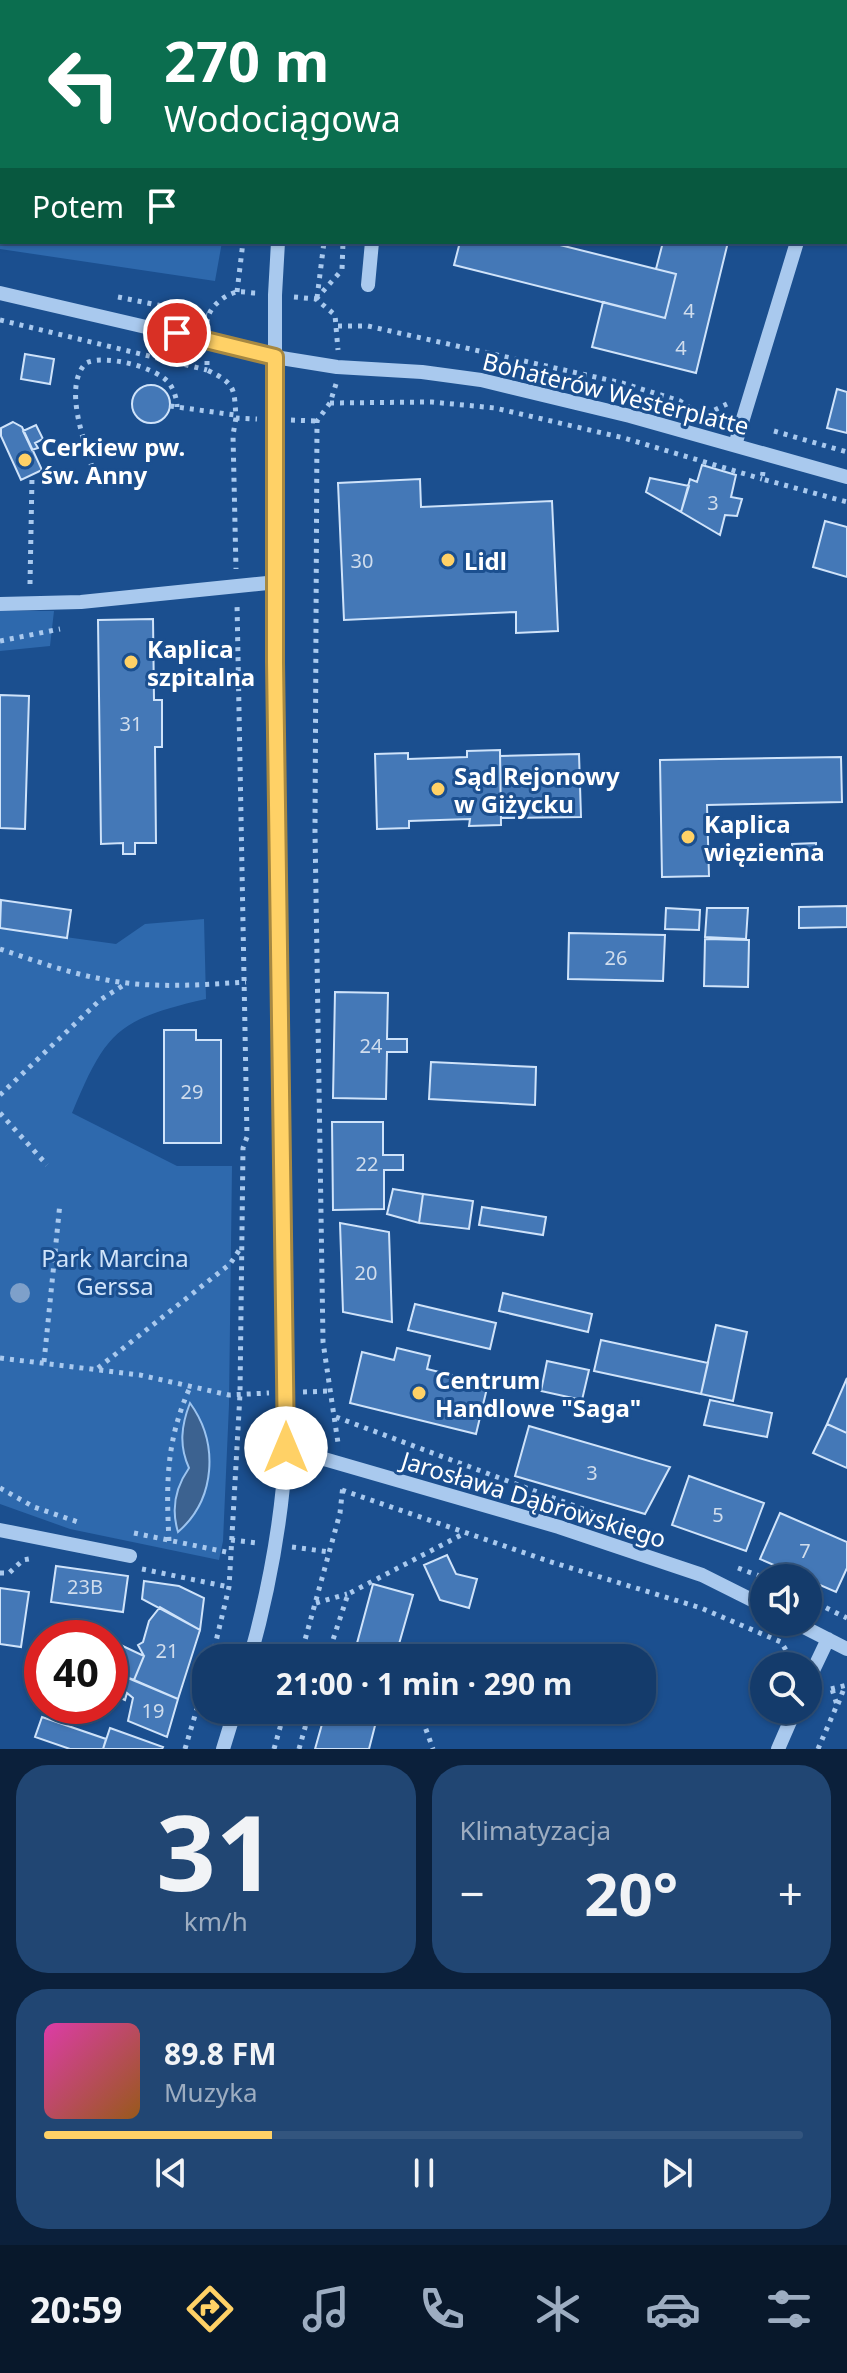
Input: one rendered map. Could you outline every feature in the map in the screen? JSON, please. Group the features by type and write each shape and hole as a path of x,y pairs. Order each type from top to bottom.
{"street":[{"path":"254,1644 275,1545 286,1448 275,662 278,244"},
{"path":"368,285 372,244"},
{"path":"735,445 796,244"},
{"name":"Bohaterów Westerplatte","path":"0,293 275,357 337,367 422,372 481,380 593,406 847,477"},
{"path":"0,604 81,602 277,582"},
{"name":"Jarosława Dąbrowskiego","path":"286,1448 559,1527 687,1570 750,1599"},
{"path":"0,1530 137,1557"},
{"path":"822,1636 847,1649"},
{"path":"822,1652 828,1639"},
{"path":"223,1749 231,1724"},
{"path":"778,1749 789,1724"}],"path":[{"path":"207,370 207,315 216,304 237,292 243,244"},
{"path":"316,299 324,244"},
{"path":"316,299 342,270 343,244"},
{"path":"304,1644 340,1513 342,1490 336,1417 323,1342 314,677 317,421 336,390 338,326 335,315 316,299"},
{"path":"0,320 207,370 229,381 235,390 233,435 247,1137 243,1148 240,1394 229,1587 215,1644"},
{"path":"338,326 368,326 622,383 680,401 706,414 729,403 747,405"},
{"path":"92,467 75,394 77,378 86,363 110,359 158,375 169,384 173,406 236,416 317,421"},
{"path":"330,403 432,402 495,408 624,438 762,479"},
{"path":"774,431 847,452"},
{"path":"29,603 32,477"},
{"path":"0,641 60,629"},
{"path":"0,949 83,975 127,983 187,985 246,982"},
{"path":"0,1095 100,1000 127,983"},
{"path":"0,1113 47,1165"},
{"path":"44,1362 60,1203"},
{"path":"98,1369 230,1264 242,1246"},
{"path":"0,1358 98,1369 191,1385 229,1395 286,1392"},
{"path":"169,1541 168,1478 173,1430 191,1385"},
{"path":"336,1417 649,1533"},
{"path":"0,1488 34,1507 93,1525"},
{"path":"342,1490 701,1608 781,1642 787,1652"},
{"path":"121,1531 231,1553"},
{"path":"316,1603 348,1594 466,1533"},
{"path":"146,1547 149,1536"},
{"path":"275,1545 330,1552"},
{"path":"137,1557 142,1569 229,1587"},
{"path":"735,1567 750,1572"},
{"path":"332,1644 348,1594"},
{"path":"822,1606 847,1618"},
{"path":"818,1749 845,1686"},
{"path":"832,1689 837,1705"},
{"path":"185,1749 192,1724"},
{"path":"274,1749 281,1724"},
{"path":"299,1749 306,1724"},
{"path":"424,1724 433,1749"}],"green space":[{"path":"0,244 222,244 215,281 0,249"},
{"path":"0,611 54,611 50,646 0,651"},
{"name":"Park Marcina Gerssa","path":"204,919 206,999 153,1014 119,1033 95,1063 72,1113 177,1166 232,1166 229,1405 223,1541 219,1560 70,1529 0,1504 0,928 116,944 145,924"}],"shaded area":[{"path":"190,1403 206,1435 209,1470 200,1504 178,1532 175,1507 180,1483 189,1468 182,1436"}],"building":[{"path":"459,244 556,244 676,274 665,318 454,265"},
{"path":"662,244 728,244 696,373 592,347 603,302 665,318 676,274 656,269"},
{"path":"25,354 54,359 50,384 21,379"},
{"path":"151,385 164,391 170,404 164,417 151,423 138,417 132,404 138,391"},
{"path":"837,389 847,392 847,433 827,428"},
{"name":"Cerkiew pw. św. Anny","path":"13,422 22,427 42,470 21,480 1,436 1,428"},
{"path":"36,425 43,439 35,443 38,448 32,450 23,431"},
{"path":"702,465 736,475 731,497 742,499 737,516 725,515 720,535 681,512 690,479 697,482"},
{"path":"650,478 689,486 681,512 646,492"},
{"name":"Lidl","path":"420,479 421,507 552,501 558,631 516,633 516,612 344,620 338,483"},
{"path":"825,521 847,527 847,577 813,567"},
{"path":"153,619 154,700 162,700 162,747 155,747 156,843 135,843 135,854 123,854 123,843 101,844 98,620"},
{"path":"0,695 29,696 25,829 0,828"},
{"name":"Sąd Rejonowy w Giżycku","path":"500,750 501,825 469,826 470,819 409,821 409,828 377,829 375,754 408,753 408,759 467,757 467,751"},
{"path":"579,754 581,817 501,818 500,756"},
{"path":"841,757 842,802 707,805 709,876 662,877 660,760"},
{"path":"816,843 816,858 792,858 792,844"},
{"path":"1,900 71,910 67,938 0,928"},
{"path":"847,906 847,927 799,928 799,907"},
{"path":"666,908 700,910 699,930 665,929"},
{"path":"707,908 748,908 746,939 705,937"},
{"path":"569,933 665,935 663,981 568,979"},
{"path":"705,939 749,940 748,987 704,986"},
{"path":"335,992 388,993 387,1039 407,1039 407,1052 387,1052 386,1099 333,1098"},
{"path":"164,1030 196,1030 196,1040 221,1040 221,1143 164,1143"},
{"path":"431,1062 536,1067 535,1105 429,1099"},
{"path":"332,1122 383,1122 383,1155 403,1155 403,1170 384,1170 384,1209 333,1210"},
{"path":"393,1189 423,1194 419,1223 387,1214"},
{"path":"423,1194 473,1201 469,1229 419,1223"},
{"path":"482,1207 546,1217 543,1235 479,1225"},
{"path":"340,1223 389,1232 392,1322 343,1312"},
{"path":"503,1293 592,1314 588,1332 499,1311"},
{"path":"415,1304 496,1323 490,1349 408,1330"},
{"path":"716,1325 747,1332 733,1401 701,1394"},
{"path":"601,1340 708,1363 701,1394 594,1371"},
{"name":"Centrum Handlowe \"Saga\"","path":"397,1348 430,1356 427,1369 488,1384 476,1434 350,1403 362,1352 394,1360"},
{"path":"547,1361 589,1370 582,1400 541,1391"},
{"path":"847,1378 847,1433 827,1424"},
{"path":"710,1400 772,1413 767,1437 704,1425"},
{"path":"827,1424 847,1433 847,1468 813,1453"},
{"path":"529,1426 670,1467 645,1514 515,1476"},
{"path":"689,1476 764,1503 746,1551 672,1525"},
{"path":"780,1513 847,1542 847,1568 836,1592 822,1586 822,1564 772,1564 760,1559"},
{"path":"447,1555 456,1574 477,1579 469,1608 440,1600 424,1565"},
{"path":"56,1566 128,1576 123,1612 51,1602"},
{"path":"144,1581 179,1586 204,1598 200,1630 142,1599"},
{"path":"373,1584 413,1595 399,1644 357,1644"},
{"path":"0,1588 29,1592 21,1647 0,1644"},
{"path":"160,1607 200,1630 196,1644 192,1644 192,1655 178,1699 134,1680 144,1656 138,1645 143,1642 149,1621"},
{"path":"128,1648 144,1656 134,1680 128,1678"},
{"path":"128,1678 178,1699 167,1737 128,1721 133,1698 128,1694"},
{"path":"40,1724 62,1724 106,1739 103,1749 70,1749 35,1737"},
{"path":"322,1724 375,1724 369,1749 315,1749"},
{"path":"110,1728 163,1747 103,1749"}],"place":[{"name":"Cerkiew pw. św. Anny","path":"25,460"},
{"name":"Lidl","path":"448,560"},
{"name":"Kaplica szpitalna","path":"131,662"},
{"name":"Sąd Rejonowy w Giżycku","path":"438,789"},
{"name":"Kaplica więzienna","path":"688,837"},
{"name":"Centrum Handlowe \"Saga\"","path":"419,1393"}],"route":[{"path":"177,333 275,357 275,662 286,1448"}]}
